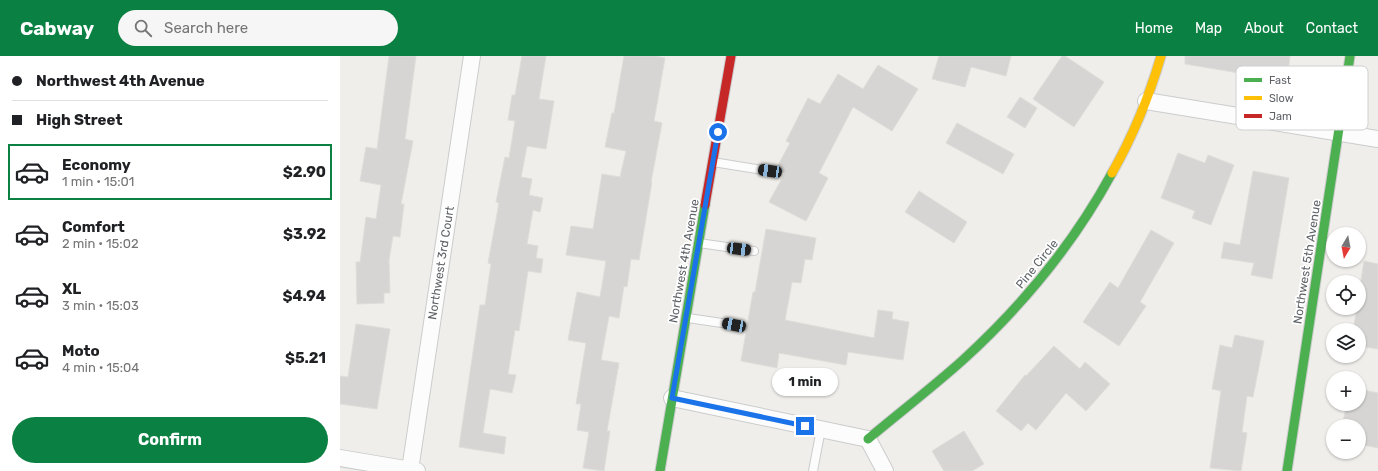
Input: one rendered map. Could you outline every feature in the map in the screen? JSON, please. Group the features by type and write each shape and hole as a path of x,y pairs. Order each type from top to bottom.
{"street":[{"name":"Northwest 3rd Court","path":"414,470 472,56"},
{"name":"Northwest 4th Avenue","path":"660,471 731,56"},
{"name":"Pine Circle","path":"868,439 963,360 1010,314 1062,253 1105,189 1123,154 1146,101 1161,56"},
{"name":"Northwest 5th Avenue","path":"1348,66 1350,56"},
{"path":"1146,101 1236,116"},
{"path":"1326,130 1378,139"},
{"name":"Northwest 5th Avenue","path":"1287,471 1338,132"},
{"path":"672,398 868,439 885,471"},
{"path":"340,458 414,470"}],"lane":[{"path":"713,162 770,171"},
{"path":"699,243 754,251"},
{"path":"686,317 742,326"},
{"path":"813,471 821,429"}],"building":[{"path":"389,56 416,56 405,139 413,141 401,204 404,204 400,237 393,236 389,260 390,293 384,293 384,303 357,304 356,262 360,262 366,217 376,219 381,185 360,181 366,147 377,149"},
{"path":"522,56 546,56 539,99 554,101 546,149 527,146 521,177 532,179 529,195 543,198 540,212 533,210 527,244 538,246 536,258 543,259 541,273 528,271 519,331 515,330 508,374 516,375 512,393 490,389 483,433 506,437 504,454 459,447 480,305 485,305 491,264 488,263 499,203 496,202 505,157 509,158 515,121 508,120 512,95 515,95"},
{"path":"624,56 655,56 665,58 654,121 662,123 639,260 631,259 627,287 624,286 619,318 609,316 601,360 619,363 607,431 610,431 604,471 583,468 589,432 577,430 581,404 576,404 586,343 568,340 577,292 600,297 606,261 566,255 571,226 593,229 602,174 620,177 626,151 605,147 612,113 614,113"},
{"path":"939,56 1011,56 1006,76 971,67 965,87 932,79"},
{"path":"1062,56 1065,56 1104,82 1074,127 1033,99"},
{"path":"1185,56 1290,56 1289,66 1236,66 1236,72 1185,64"},
{"path":"878,65 918,89 892,131 853,107 819,173 828,178 806,221 769,202 785,173 776,169 790,143 786,141 808,98 820,104 838,74 863,89"},
{"path":"1020,97 1037,108 1025,128 1007,117"},
{"path":"957,123 1014,154 1003,174 946,143"},
{"path":"1178,153 1205,163 1208,155 1234,165 1211,225 1192,218 1195,211 1161,198"},
{"path":"1253,171 1289,178 1272,279 1251,275 1254,263 1221,258 1224,242 1240,245"},
{"path":"919,191 967,222 954,243 905,212"},
{"path":"766,229 816,238 812,260 805,259 801,283 792,282 785,320 874,338 878,310 893,312 892,319 909,322 903,360 848,352 846,365 779,353 777,368 741,361"},
{"path":"1151,230 1174,243 1140,302 1146,306 1119,346 1083,322 1110,282 1118,288"},
{"path":"1366,261 1378,264 1378,349 1366,347 1366,323 1354,323 1356,315 1366,315 1366,275 1362,275 1363,267 1366,267"},
{"path":"356,324 390,329 377,409 340,404 340,376 348,377"},
{"path":"1235,335 1264,341 1253,397 1247,396 1242,432 1247,433 1241,471 1210,468 1221,391 1212,389 1220,345 1232,348"},
{"path":"1054,346 1080,369 1085,362 1110,384 1086,411 1066,393 1036,430 1028,423 1021,431 996,411 1025,375 1026,376"},
{"path":"1366,390 1378,393 1378,448 1366,445 1366,419 1344,419 1345,411 1366,411"},
{"path":"964,431 984,464 972,471 944,471 932,451"}],"traffic: fast":[{"path":"1348,66 1350,56"},
{"path":"1287,471 1339,130"},
{"path":"868,439 964,359 1007,317 1027,295 1064,248 1081,224 1112,173"},
{"path":"660,471 705,205"}],"traffic: slow":[{"path":"1112,173 1140,116 1161,56"}],"traffic: jam":[{"path":"705,205 731,56"}],"route":[{"path":"718,132 672,398 805,426"}]}
